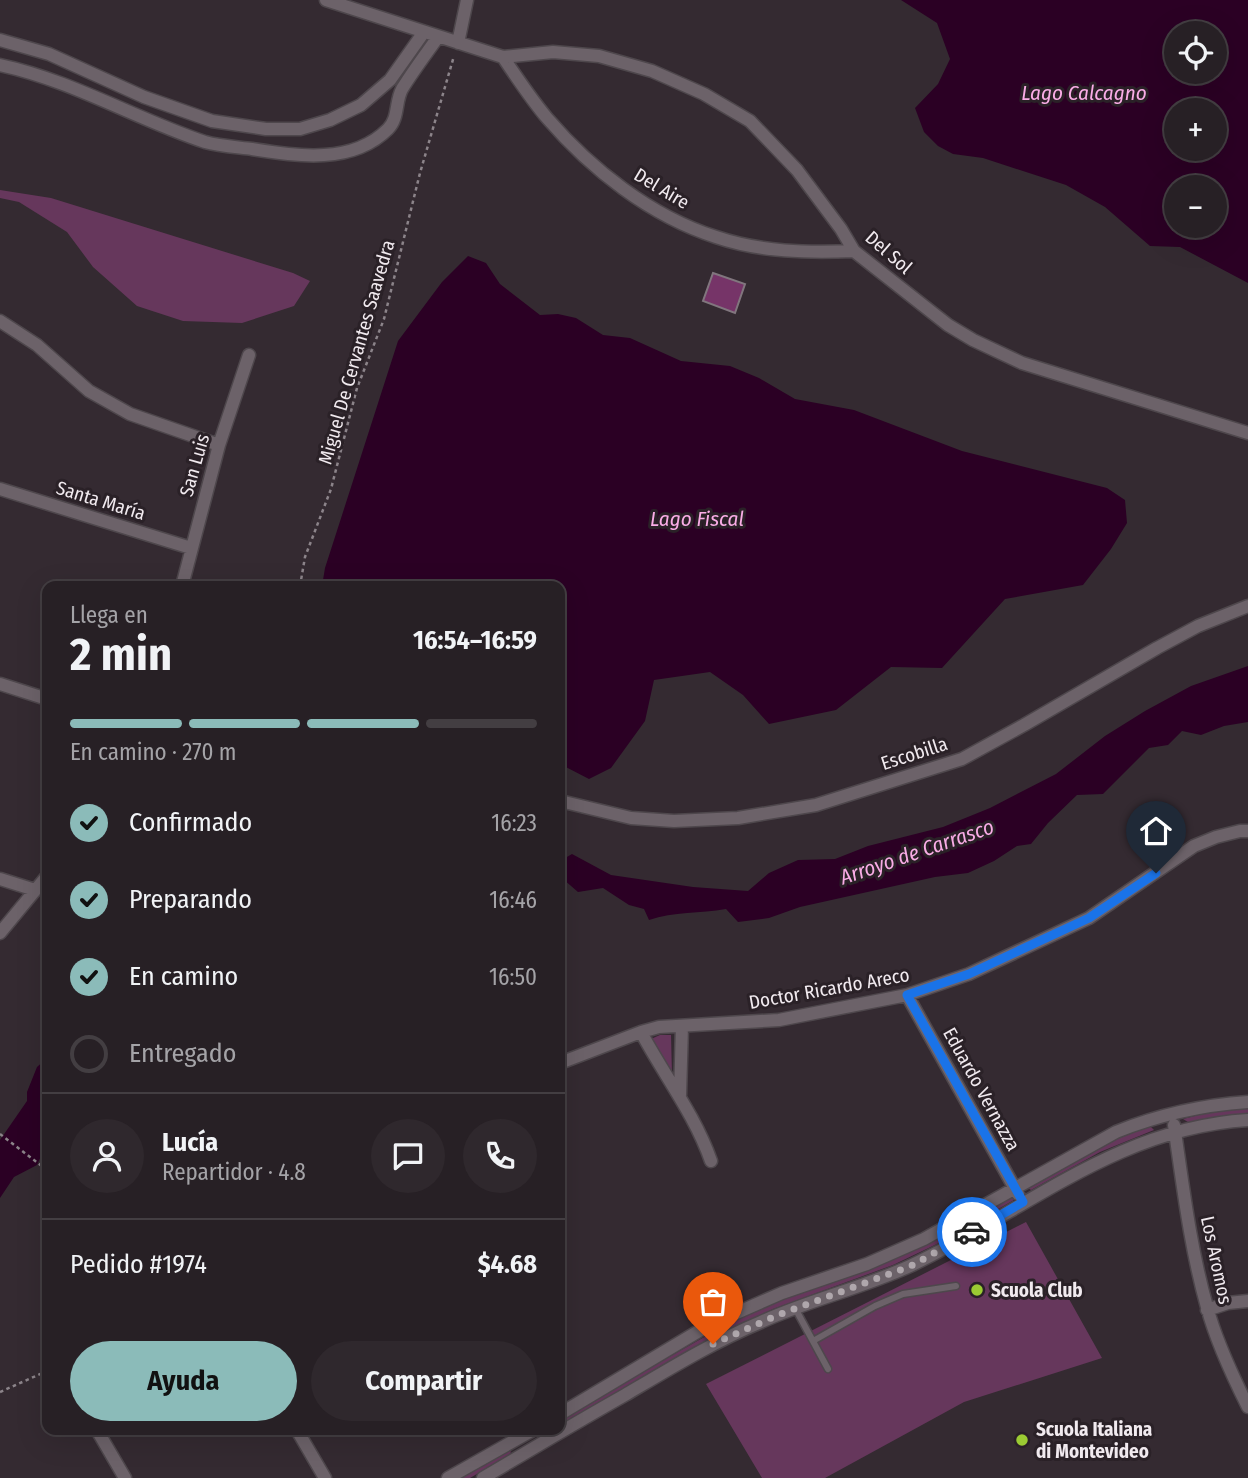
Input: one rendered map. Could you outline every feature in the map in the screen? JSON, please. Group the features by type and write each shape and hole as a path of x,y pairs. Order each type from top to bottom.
{"street":[{"path":"326,0 503,57"},
{"path":"458,43 467,0"},
{"path":"0,40 49,54 144,97 212,121 266,129 300,130 330,120 361,105 390,80 425,32"},
{"path":"20,45 6,67 59,83 207,143 302,157 333,155 356,149 376,139 390,127 401,90 438,37"},
{"name":"Del Sol","path":"503,57 553,52 599,56 652,71 704,94 750,121 788,160 841,229 854,251 948,325 997,352 1049,373 1248,433"},
{"name":"Del Aire","path":"503,57 545,116 573,147 634,196 670,218 716,238 758,247 803,253 854,251"},
{"path":"207,143 212,121"},
{"path":"0,321 37,345 89,391 130,414 219,445"},
{"name":"San Luis","path":"183,581 219,445 249,355"},
{"name":"Santa María","path":"0,489 191,548"},
{"name":"Escobilla","path":"565,802 631,818 674,821 738,818 816,805 962,759 1188,631 1248,606"},
{"path":"0,684 42,697"},
{"name":"Doctor Ricardo Areco","path":"565,1061 641,1032 682,1026 779,1020 907,995 969,974 1089,918 1194,846 1244,831"},
{"path":"0,879 35,890"},
{"path":"0,933 42,882"},
{"name":"Eduardo Vernazza","path":"907,995 1023,1202"},
{"path":"680,1097 682,1026"},
{"path":"641,1032 680,1097 706,1147 710,1161"},
{"path":"565,1411 709,1325 782,1293 924,1239 1116,1132 1172,1114 1248,1102"},
{"name":"Los Aromos","path":"1172,1114 1194,1256 1208,1310 1248,1407"},
{"path":"565,1430 696,1353 762,1321 911,1266 1023,1202 1117,1153 1175,1132 1248,1120"},
{"path":"1208,1310 1228,1303 1248,1301"},
{"path":"100,1435 125,1478"},
{"path":"301,1435 325,1478"},
{"path":"448,1478 524,1435"},
{"path":"488,1477 556,1435"},
{"path":"516,1439 524,1454"}],"lane":[{"path":"813,1341 875,1306 903,1294 956,1286"},
{"path":"795,1308 828,1369"}],"path":[{"name":"Miguel De Cervantes Saavedra","path":"301,581 305,557 331,489 357,388 384,319 420,173 458,43"},
{"path":"0,1134 42,1166"},
{"path":"0,1392 42,1373"}],"shaded area":[{"path":"0,190 51,198 293,273 310,281 294,306 242,323 183,321 137,306 93,267 67,232 19,202 0,198"},
{"path":"660,1035 671,1035 672,1075 651,1039"},
{"path":"1248,1108 1248,1115 1188,1122 1183,1119 1206,1113"},
{"path":"1150,1126 1154,1130 1100,1152 1031,1190 1028,1188 1120,1136"},
{"path":"1011,1196 1014,1200 939,1243 893,1265 773,1309 718,1335 565,1423 565,1416 743,1315"},
{"name":"Scuola Club","path":"1026,1222 1102,1358 964,1402 825,1478 762,1478 706,1384"},
{"path":"509,1449 509,1455 470,1478 458,1478"}],"water":[{"name":"Lago Calcagno","path":"901,0 1248,0 1248,283 1180,247 1150,246 1105,207 1066,185 983,158 953,154 938,146 924,132 915,108 938,84 950,59 937,23"},
{"name":"Lago Fiscal","path":"468,256 486,263 500,284 540,315 558,314 576,318 603,335 630,338 681,361 730,366 759,378 795,399 854,410 962,451 1107,488 1125,500 1127,523 1083,585 1005,599 942,668 891,667 836,710 769,724 743,695 710,672 654,680 645,721 611,768 589,779 565,767 565,581 323,581 398,341 442,282"},
{"name":"Arroyo de Carrasco","path":"1248,666 1248,722 1224,726 1201,735 1182,731 1168,745 1149,748 1103,794 1077,795 1031,844 1017,846 968,873 935,877 800,907 769,918 738,922 726,909 668,915 649,920 644,909 629,905 603,888 578,892 565,881 565,858 572,854 611,875 693,887 748,891 769,873 798,860 835,859 868,846 943,827 990,808 1056,774 1105,736 1191,686"},
{"path":"42,1062 42,1154 37,1165 14,1177 0,1198 0,1140 27,1101 27,1092 37,1067"}],"building":[{"path":"713,273 745,284 735,313 703,301"}],"way so far":[{"path":"713,1344 762,1321 911,1266 972,1232"}],"place":[{"name":"Scuola Club","path":"977,1290"},
{"name":"Scuola Italiana di Montevideo","path":"1022,1440"}],"route":[{"path":"972,1232 1023,1202 907,995 969,974 1045,940 1089,918 1156,873"}]}
